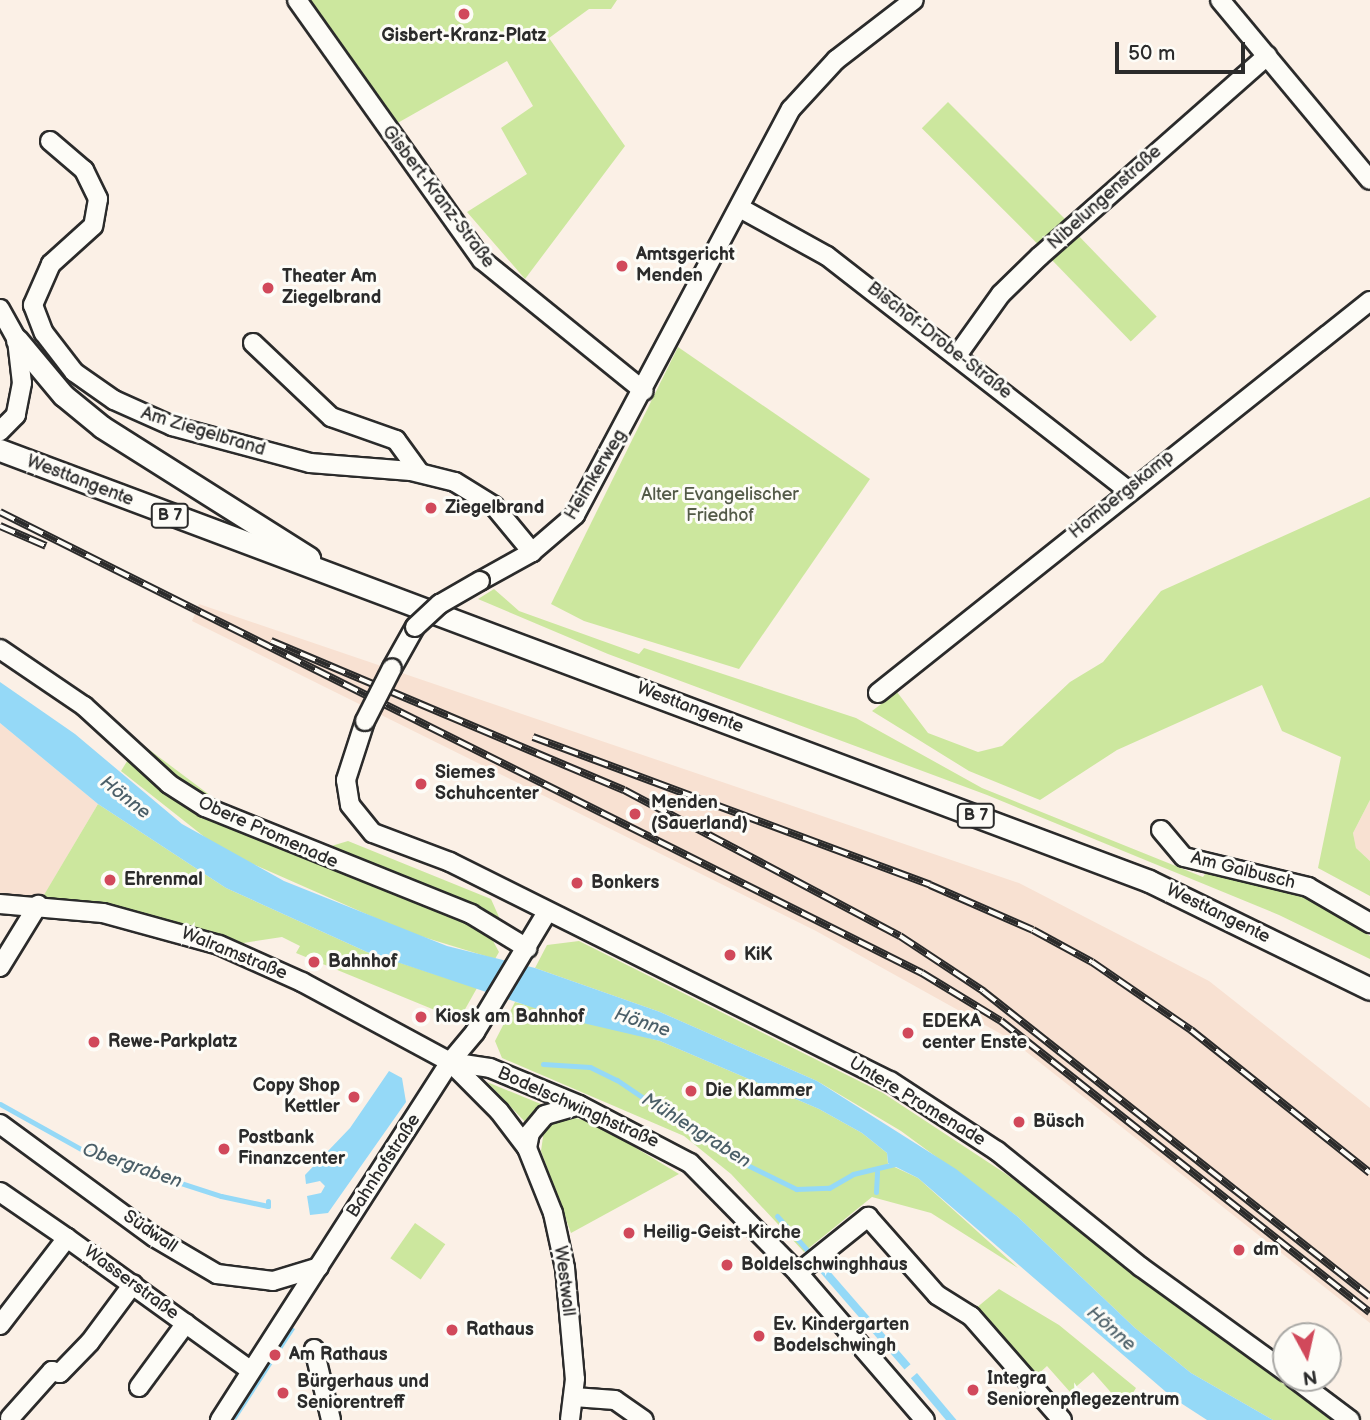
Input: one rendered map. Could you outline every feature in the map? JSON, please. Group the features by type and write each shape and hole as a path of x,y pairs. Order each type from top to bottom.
{"main road":[{"path":"17,340 63,395 102,427 340,578"},
{"name":"Westtangente","path":"0,450 1149,881 1370,989"}],"street":[{"name":"Gisbert-Kranz-Straße","path":"297,0 482,260 644,391"},
{"name":"Heimkerweg","path":"547,912 450,862 380,838 365,828 350,805 346,780 365,721 415,627 440,604 531,552 575,515 644,391 791,108 836,60 914,0"},
{"path":"1220,0 1370,180"},
{"name":"Nibelungenstraße","path":"958,354 1001,294 1267,57"},
{"name":"Am Ziegelbrand","path":"50,141 84,170 98,199 93,226 51,264 33,305 44,333 74,372 125,406 172,426 321,466 419,472 455,482 494,506 531,552"},
{"name":"Bischof-Drobe-Straße","path":"740,208 827,256 958,354 1128,490"},
{"name":"Hombergskamp","path":"878,693 1128,490 1370,301"},
{"path":"0,309 17,340 19,406 0,431"},
{"path":"253,343 331,417 396,440 419,472"},
{"name":"Obere Promenade","path":"0,649 83,706 169,784 205,807 471,914 526,951"},
{"name":"Am Galbusch","path":"1161,830 1184,857 1308,887 1370,923"},
{"name":"Walramstraße","path":"0,904 38,905 163,926 219,945 302,982 450,1062"},
{"path":"0,967 38,905"},
{"name":"Bahnhofstraße","path":"220,1420 450,1062 475,1032 547,912"},
{"name":"Untere Promenade","path":"547,912 669,968 945,1115 1272,1361"},
{"name":"Bodelschwinghstraße","path":"450,1062 490,1068 579,1105 690,1163 798,1273 925,1420"},
{"name":"Westwall","path":"450,1062 499,1111 527,1148 558,1234 574,1397 570,1420"},
{"path":"527,1148 533,1128 545,1115 579,1105"},
{"name":"Südwall","path":"0,1124 154,1237 217,1274 273,1281 320,1267"},
{"path":"0,1192 67,1238"},
{"path":"798,1273 868,1217 937,1295 971,1316 1062,1420"},
{"name":"Wasserstraße","path":"0,1325 67,1238 250,1370"},
{"path":"7,1416 52,1371 60,1373 90,1342 133,1284"},
{"path":"139,1387 186,1323"},
{"path":"314,1349 331,1420"},
{"path":"1313,1392 1350,1420"},
{"path":"574,1397 615,1400 644,1420"}],"shaded area":[{"path":"199,604 1019,883 1209,981 1370,1108 1370,1323 1010,1039 816,931 192,621"},
{"path":"0,723 98,804 43,897 0,897"},
{"path":"1370,800 1370,861 1356,848 1353,833"}],"green space":[{"path":"297,0 617,0 611,9 589,9 549,38 625,146 525,279 467,212 527,174 501,128 533,106 507,61 387,129"},
{"path":"948,102 1067,221 1041,247 922,128"},
{"path":"1074,231 1157,317 1131,342 1048,256"},
{"name":"Alter Evangelischer Friedhof","path":"678,347 870,479 739,669 584,621 551,604"},
{"path":"1370,497 1370,800 1353,833 1356,848 1370,861 1370,896 1318,868 1341,757 1282,731 1262,685 1117,750 1040,800 969,771 872,711 897,692 928,733 978,752 1002,746 1070,682 1103,662 1161,591"},
{"path":"494,589 519,611 639,654 644,648 856,718 982,788 1203,877 1207,871 1292,889 1370,936 1370,959 1279,915 987,795 608,654 478,599"},
{"path":"139,742 215,799 328,847 348,841 491,899 499,917 492,939 499,952 495,959 407,932 221,850 121,771"},
{"path":"98,804 226,888 367,952 477,988 459,1020 296,953 300,946 282,937 237,944 38,905"},
{"path":"579,941 883,1093 1006,1174 1272,1375 1272,1392 1294,1392 1331,1420 1273,1420 1191,1373 1135,1328 1018,1217 901,1131 817,1081 660,1012 535,968 547,945"},
{"path":"515,1002 660,1041 819,1109 862,1133 887,1153 888,1164 918,1178 1018,1268 931,1213 872,1197 804,1252 731,1174 684,1136 502,1058 495,1041"},
{"path":"487,1082 548,1107 528,1125"},
{"path":"566,1116 593,1122 679,1174 571,1233 541,1151 544,1130"},
{"path":"415,1223 445,1244 421,1279 390,1258"},
{"path":"999,1289 1059,1325 1136,1388 1128,1401 1122,1405 1093,1372 1070,1392 1047,1366 1034,1378 975,1309"}],"water":[{"name":"Hönne","path":"0,682 75,734 182,824 284,881 447,946 535,968 660,1012 817,1081 956,1169 1018,1217 1135,1328 1191,1373 1273,1420 1207,1420 1173,1398 918,1178 888,1163 887,1153 862,1133 819,1109 660,1041 570,1020 367,952 226,888 98,804 0,723"},
{"path":"389,1071 402,1078 406,1102 328,1213 310,1215 307,1196 321,1193 325,1186 320,1181 306,1184 305,1175 350,1128"},
{"path":"820,1260 911,1364 904,1369 814,1265"},
{"path":"286,1324 295,1329 236,1420 230,1416"},
{"path":"917,1373 956,1420 946,1420 911,1378"}],"waterway":[{"name":"Mühlengraben","path":"543,1064 590,1067 617,1080 729,1156 796,1189 829,1188 853,1174 895,1164"},
{"name":"Obergraben","path":"0,1104 88,1153 221,1196 268,1206 268,1201"},
{"path":"876,1192 877,1172"},
{"path":"777,1216 808,1251"}],"railway":[{"path":"0,512 922,973 1001,1021 1370,1312"},
{"path":"0,526 46,546"},
{"path":"271,641 624,790 900,936 983,991 1370,1297"},
{"path":"533,737 930,885 1033,930 1092,962 1191,1030 1370,1173"}],"place":[{"name":"Gisbert-Kranz-Platz","path":"464,14"},
{"name":"Amtsgericht Menden","path":"622,266"},
{"name":"Theater Am Ziegelbrand","path":"268,288"},
{"name":"Ziegelbrand","path":"431,508"},
{"name":"Siemes Schuhcenter","path":"421,784"},
{"name":"Menden (Sauerland)","path":"635,814"},
{"name":"Ehrenmal","path":"110,880"},
{"name":"Bonkers","path":"577,883"},
{"name":"KiK","path":"730,955"},
{"name":"Bahnhof","path":"314,962"},
{"name":"Kiosk am Bahnhof","path":"421,1017"},
{"name":"EDEKA center Enste","path":"908,1033"},
{"name":"Rewe-Parkplatz","path":"94,1042"},
{"name":"Die Klammer","path":"691,1091"},
{"name":"Copy Shop Kettler","path":"354,1097"},
{"name":"Büsch","path":"1019,1122"},
{"name":"Postbank Finanzcenter","path":"224,1149"},
{"name":"Heilig-Geist-Kirche","path":"629,1233"},
{"name":"dm","path":"1239,1250"},
{"name":"Boldelschwinghhaus","path":"727,1265"},
{"name":"Rathaus","path":"452,1330"},
{"name":"Ev. Kindergarten Bodelschwingh","path":"759,1336"},
{"name":"Am Rathaus","path":"275,1355"},
{"name":"Integra Seniorenpflegezentrum","path":"973,1390"},
{"name":"Bürgerhaus und Seniorentreff","path":"283,1393"}]}
